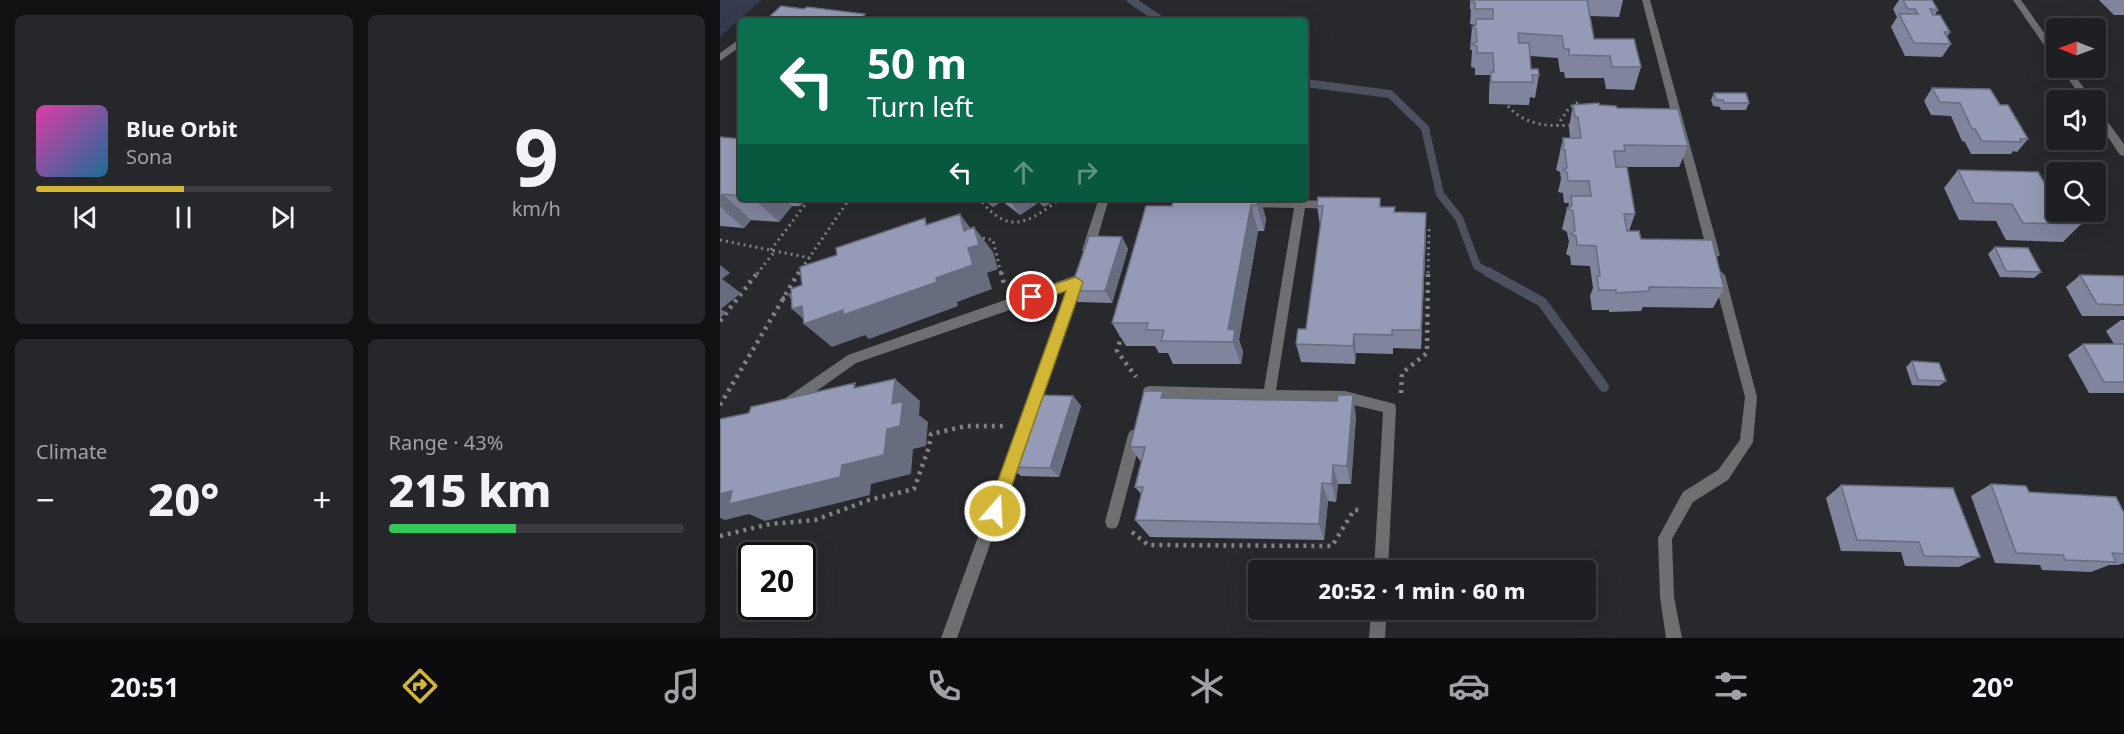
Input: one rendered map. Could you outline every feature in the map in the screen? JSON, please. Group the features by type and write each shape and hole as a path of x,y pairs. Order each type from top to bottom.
{"street":[{"path":"1646,0 1751,397 1746,442 1723,476 1688,497 1665,538 1667,597 1674,638"},
{"path":"2017,0 2046,42"},
{"path":"720,58 738,43"},
{"path":"2106,126 2124,152"},
{"path":"949,638 1101,214 1103,201"},
{"path":"1235,203 1342,205"},
{"path":"1269,395 1300,204"},
{"path":"774,413 852,359 1076,282"},
{"path":"1145,398 1269,395 1345,397 1390,408 1382,560"},
{"path":"1112,522 1138,425"},
{"path":"1377,638 1378,620"}],"path":[{"path":"1557,126 1569,108 1580,101"},
{"path":"1508,106 1515,116 1522,119 1557,126 1583,125"},
{"path":"720,321 808,201"},
{"path":"720,405 782,298 848,201"},
{"path":"982,201 1004,220 1018,220 1032,218 1056,201"},
{"path":"1390,408 1401,392 1402,374 1427,353 1430,229 1420,224"},
{"path":"969,237 993,240 1009,305"},
{"path":"720,240 810,258"},
{"path":"782,298 805,291"},
{"path":"1124,329 1117,351 1145,398"},
{"path":"720,536 770,524 815,520 868,500 914,489 929,447 931,434 966,426 1025,426"},
{"path":"1112,522 1133,533 1148,545 1332,546 1354,510 1384,510"}],"shaded area":[{"path":"720,0 761,0 741,18 738,18 738,21 720,37"}],"building":[{"path":"1587,0 1594,39 1634,39 1641,67 1612,67 1610,56 1569,55 1569,49 1564,49 1562,36 1518,33 1519,43 1529,43 1531,69 1538,69 1539,75 1532,75 1533,82 1491,82 1491,72 1494,72 1493,53 1477,53 1477,46 1472,44 1477,42 1476,29 1472,27 1476,25 1476,19 1493,19 1493,9 1475,9 1475,3 1471,1"},
{"path":"1903,0 1932,0 1938,10 1930,9 1933,15 1940,15 1950,32 1944,32 1951,44 1914,43 1899,14 1918,14 1915,9 1908,9"},
{"path":"781,6 865,14 863,17 871,18 768,18"},
{"path":"1932,88 1990,89 2000,105 2008,105 2028,139 2020,139 2022,142 1982,141 1975,129 1972,129 1960,103 1940,102"},
{"path":"1714,93 1746,93 1749,103 1724,103 1723,100 1716,100"},
{"path":"1599,103 1599,105 1616,106 1617,108 1678,109 1688,146 1624,145 1625,151 1614,151 1616,167 1627,167 1635,214 1624,214 1627,231 1639,231 1641,239 1712,240 1724,288 1649,287 1649,291 1616,293 1616,290 1599,290 1597,276 1600,276 1596,246 1577,245 1576,236 1571,234 1575,231 1573,211 1567,208 1572,206 1571,196 1591,196 1589,181 1568,181 1567,172 1563,170 1567,168 1565,150 1561,148 1564,146 1563,138 1581,138 1578,117 1575,117 1573,105"},
{"path":"720,137 738,139 738,196 723,194 720,197"},
{"path":"1958,170 2038,172 2046,186 2046,222 2080,222 2081,224 2023,223 2012,204 1974,203"},
{"path":"1318,197 1380,198 1380,207 1395,207 1394,212 1426,213 1421,330 1392,330 1392,335 1354,334 1353,346 1296,344 1298,329 1306,329 1323,206 1317,206"},
{"path":"1173,201 1258,201 1257,205 1251,205 1228,329 1235,330 1233,342 1161,341 1164,330 1146,330 1148,323 1112,323 1146,206 1172,206"},
{"path":"960,214 964,231 974,227 979,245 968,248 973,265 936,278 937,282 843,315 843,310 804,324 802,306 792,309 791,289 802,285 800,267 837,255 836,248 925,218 926,225"},
{"path":"1089,236 1122,237 1105,291 1070,291"},
{"path":"1995,247 2028,248 2041,272 2006,271"},
{"path":"2080,275 2124,276 2124,305 2097,304"},
{"path":"2083,344 2124,344 2124,382 2104,382"},
{"path":"1912,361 1939,363 1946,381 1918,380"},
{"path":"895,379 892,404 903,401 900,426 887,429 884,455 842,465 840,477 729,504 732,491 720,494 720,419 749,413 751,407 855,383 854,388"},
{"path":"1144,391 1163,391 1161,398 1337,401 1338,395 1353,395 1347,466 1333,465 1332,484 1322,483 1319,524 1135,520 1143,487 1135,487 1145,447 1130,447"},
{"path":"1036,395 1073,396 1050,468 1011,467"},
{"path":"1991,484 2026,486 2029,492 2116,497 2124,513 2124,554 2112,553 2116,562 2065,560 2063,555 2016,553"},
{"path":"1841,485 1953,488 1980,557 1924,556 1919,542 1857,540"}],"waterway":[{"path":"1131,0 1158,18"},
{"path":"1308,83 1390,94 1425,128 1440,194 1459,218 1477,266 1491,274"},
{"path":"1488,272 1542,302 1604,387"}],"route":[{"path":"995,511 1076,282 1032,297"}]}
